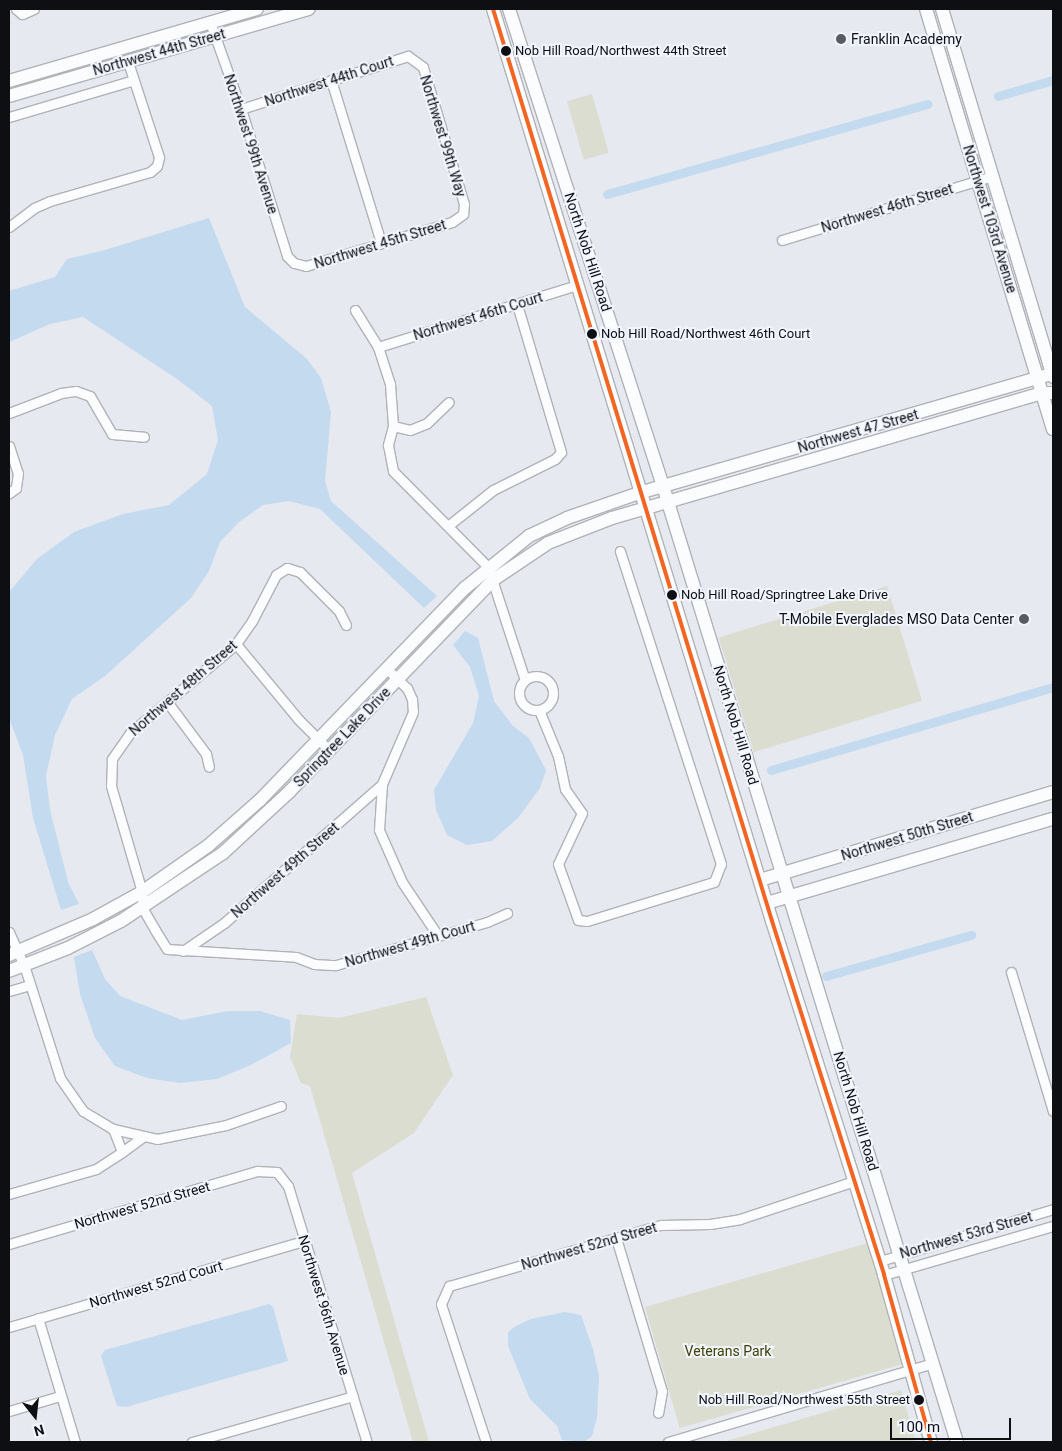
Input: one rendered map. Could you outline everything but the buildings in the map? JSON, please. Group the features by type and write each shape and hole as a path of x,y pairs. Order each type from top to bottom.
{"street":[{"path":"16,9 22,14 34,9"},
{"name":"Northwest 44th Street","path":"9,81 256,9"},
{"name":"Northwest 44th Street","path":"9,96 309,9"},
{"name":"North Nob Hill Road","path":"493,9 767,903 880,1261 912,1369 931,1442"},
{"name":"North Nob Hill Road","path":"509,9 663,486 957,1442"},
{"name":"Northwest 103rd Avenue","path":"926,9 1038,378 1048,393 1053,429"},
{"name":"Northwest 103rd Avenue","path":"942,9 1053,376"},
{"name":"Northwest 99th Avenue","path":"210,22 241,108 287,256 294,264"},
{"name":"Northwest 44th Court","path":"241,108 408,56 415,60"},
{"name":"Northwest 99th Way","path":"415,60 423,68 464,204 463,214"},
{"path":"9,227 34,208 50,201 150,172 157,166 159,158 128,62"},
{"path":"9,117 134,80"},
{"path":"331,80 380,243"},
{"name":"Northwest 46th Street","path":"782,240 993,176"},
{"name":"Northwest 45th Street","path":"294,264 306,266 452,222 463,214"},
{"name":"Northwest 46th Court","path":"378,347 577,285"},
{"path":"449,525 493,490 555,459 561,452 517,304"},
{"path":"355,310 378,347 390,384 392,426 388,445 393,471 449,525 488,567 525,680"},
{"name":"Northwest 47 Street","path":"488,567 529,536 553,524 642,492 768,458 1038,378 1053,376"},
{"path":"9,414 61,393 76,391 90,396 112,434 144,437"},
{"name":"Northwest 47 Street","path":"668,502 1048,393"},
{"path":"392,426 410,430 427,423 449,402"},
{"path":"923,412 927,427"},
{"path":"9,446 18,473 16,488 9,493"},
{"path":"768,458 772,472"},
{"name":"Springtree Lake Drive","path":"9,971 95,935 143,909 186,881 245,835 493,580 564,535 668,502"},
{"path":"539,710 558,756 565,789 582,813 558,864 578,920 587,921 714,882 721,864 620,551"},
{"name":"Springtree Lake Drive","path":"14,953 77,927 142,892 229,828 318,740 453,600 488,567"},
{"name":"Northwest 48th Street","path":"142,892 111,786 112,759 130,734 236,644 252,621 276,575 287,568 300,572 339,611 346,625"},
{"path":"236,644 318,740 329,750"},
{"path":"387,669 398,679 412,699 413,712 382,784 379,830 402,882 438,936"},
{"path":"538,676 552,686 551,702 539,710 526,707 519,698 520,687 525,680 538,676"},
{"path":"168,703 206,754 209,767"},
{"name":"Northwest 49th Street","path":"183,951 224,923 382,784"},
{"name":"Northwest 50th Street","path":"760,880 1053,792"},
{"name":"Northwest 50th Street","path":"767,903 1053,819"},
{"name":"Northwest 49th Court","path":"142,892 143,909 167,949 296,957 314,964 336,965 438,936 507,912"},
{"path":"9,932 14,953 24,965 60,1078 83,1111 113,1129 157,1139 188,1134 281,1106"},
{"path":"1011,972 1053,1111"},
{"path":"9,991 30,985"},
{"path":"113,1129 122,1152"},
{"path":"9,1194 96,1169 144,1136"},
{"name":"Northwest 52nd Street","path":"9,1244 257,1172 277,1172"},
{"name":"Northwest 96th Avenue","path":"277,1172 288,1186 367,1442"},
{"name":"Northwest 52nd Street","path":"486,1442 441,1304 449,1286 661,1225 710,1224 740,1219 854,1181"},
{"name":"Northwest 53rd Street","path":"880,1261 1053,1209"},
{"name":"Northwest 53rd Street","path":"884,1275 1053,1226"},
{"path":"616,1238 662,1391 658,1413"},
{"name":"Northwest 52nd Court","path":"9,1327 304,1241"},
{"path":"38,1318 75,1442"},
{"path":"668,1442 933,1363"},
{"path":"9,1411 60,1396"},
{"path":"192,1442 352,1396"}],"green space":[{"path":"592,94 609,153 584,160 567,101"},
{"path":"887,586 922,701 754,752 719,637"},
{"path":"426,997 453,1075 414,1133 352,1173 429,1442 413,1442 310,1086 301,1083 290,1057 297,1014 339,1018"},
{"name":"Veterans Park","path":"868,1243 903,1364 680,1428 645,1307"},
{"path":"901,1390 916,1442 723,1442"}],"water":[{"path":"209,218 245,307 307,359 321,378 331,412 325,481 331,501 437,596 424,608 320,509 289,501 263,505 239,522 220,542 209,571 191,598 105,676 72,699 55,735 46,776 50,810 68,882 79,904 61,910 33,818 23,755 9,718 9,592 37,559 74,532 123,514 169,505 207,474 218,440 212,406 177,379 83,317 50,324 9,342 9,291 55,277 67,259 105,250"},
{"path":"465,631 478,638 494,701 513,726 529,738 546,770 540,788 518,818 492,841 467,845 447,835 436,810 434,790 473,723 479,696 470,667 453,645"},
{"path":"92,950 105,979 120,996 182,1020 228,1011 260,1011 290,1020 291,1043 251,1065 217,1079 180,1083 147,1078 115,1066 95,1038 80,994 74,957"},
{"path":"269,1304 273,1307 288,1361 126,1407 117,1406 101,1356 105,1350"},
{"path":"565,1312 581,1315 593,1349 599,1376 597,1418 592,1436 584,1442 562,1440 557,1426 530,1399 508,1346 508,1332 516,1326 531,1319"}],"waterway":[{"path":"998,96 1053,80"},
{"path":"607,194 928,104"},
{"path":"771,770 1053,687"},
{"path":"826,976 971,935"}],"transit line":[{"path":"493,9 772,921 884,1275 931,1442"}],"place":[{"name":"Franklin Academy","path":"841,39"},
{"name":"Nob Hill Road/Northwest 44th Street","path":"506,51"},
{"name":"Nob Hill Road/Northwest 46th Court","path":"592,334"},
{"name":"Nob Hill Road/Springtree Lake Drive","path":"672,595"},
{"name":"T-Mobile Everglades MSO Data Center","path":"1024,619"},
{"name":"Nob Hill Road/Northwest 55th Street","path":"919,1400"}]}
